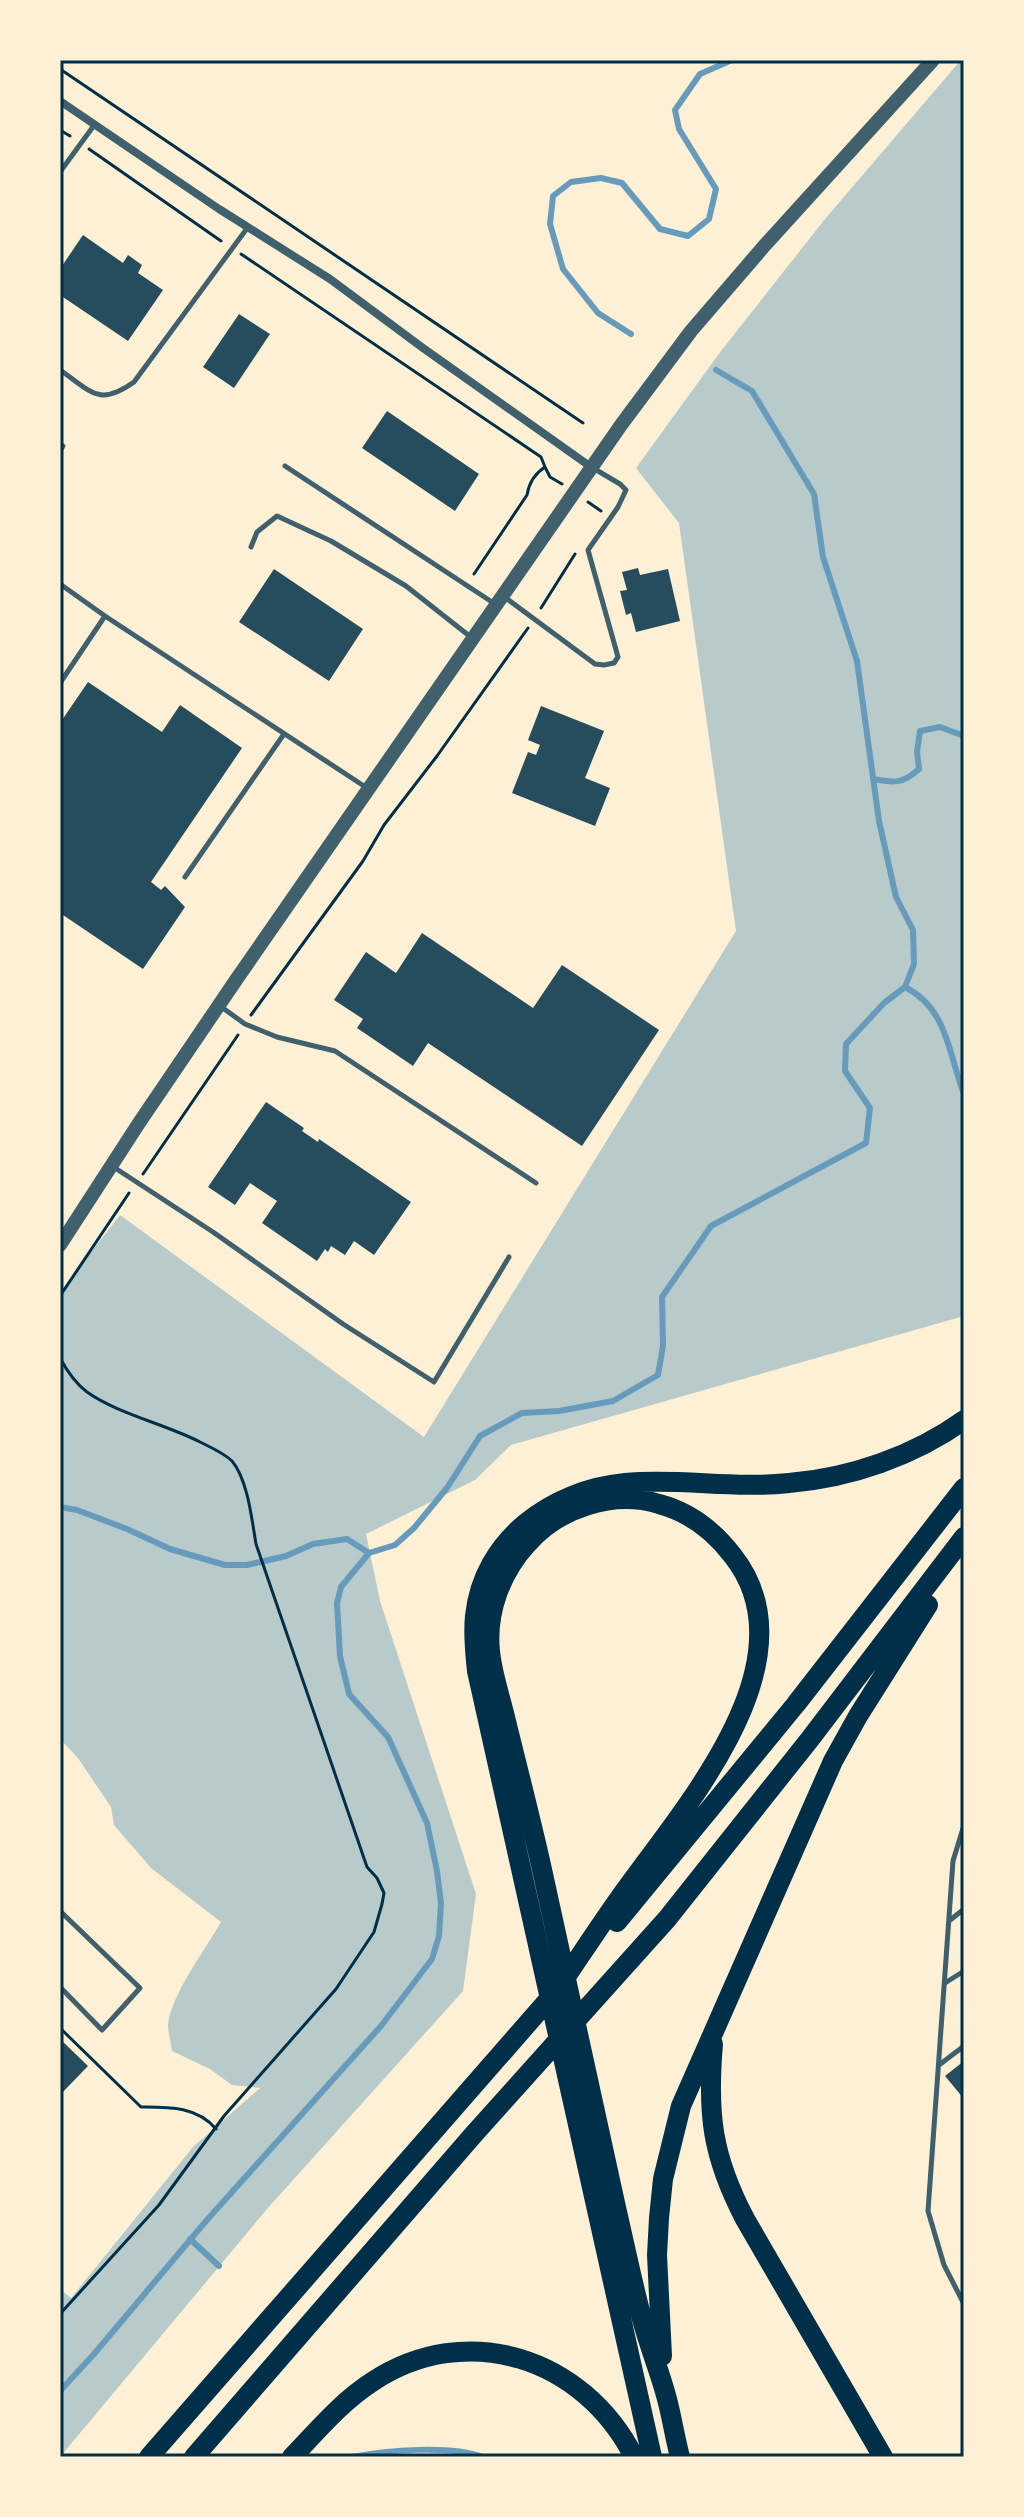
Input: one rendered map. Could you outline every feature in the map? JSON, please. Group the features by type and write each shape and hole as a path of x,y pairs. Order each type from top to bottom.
{"highway":[{"path":"652,2457 477,1671 475,1614 483,1584 492,1563 514,1532 544,1508 582,1491 628,1483 786,1484 824,1479 896,1457 929,1442 964,1420"},
{"path":"149,2457 625,1913 806,1692 964,1488"},
{"path":"557,1990 629,1885 679,1819 710,1771 745,1702 757,1667 760,1639 758,1615 752,1588 741,1566 723,1543 702,1524 680,1511 636,1499 576,1508 539,1531 524,1547 501,1585 493,1605 490,1652 540,1863 603,2150 642,2319 667,2399 680,2457"},
{"path":"194,2457 474,2134 667,1919 810,1739 964,1537"},
{"path":"667,2399 660,2337 657,2255 663,2179 681,2106 833,1761 964,1548"},
{"path":"714,2033 711,2113 716,2148 728,2183 745,2219 883,2457"},
{"path":"292,2457 341,2406 371,2382 409,2363 457,2351 512,2356 553,2372 575,2385 613,2422 634,2457"}],"street":[{"path":"60,1245 368,789 591,467 691,331 933,60"},
{"path":"60,101 219,209 330,279 591,467"}],"lane":[{"path":"60,172 95,124"},
{"path":"60,370 96,395 115,395 134,382 248,226"},
{"path":"60,444 63,446 60,451"},
{"path":"285,466 499,600 535,619 595,664 604,665 614,663 618,657 588,550 626,490 591,467"},
{"path":"251,547 257,532 277,516 331,541 406,586 473,638"},
{"path":"60,584 368,789"},
{"path":"60,683 105,616"},
{"path":"185,877 284,734"},
{"path":"219,1006 245,1024 277,1037 335,1051 536,1183"},
{"path":"111,1166 434,1382 509,1257"},
{"path":"964,1825 953,1861 928,2211 944,2265 964,2304"},
{"path":"949,1921 964,1909"},
{"path":"60,1911 140,1988 102,2030 60,1987"},
{"path":"944,1983 964,1971"},
{"path":"939,2066 964,2046"}],"path":[{"path":"60,69 583,423"},
{"path":"60,130 541,457 550,477 603,512"},
{"path":"474,574 527,495 529,484 545,467"},
{"path":"60,1296 245,1024 363,861 384,825 483,694 580,547"},
{"path":"60,1358 71,1377 88,1393 176,1430 232,1461 248,1500 256,1544 367,1867 384,1893 374,1932 336,1989 278,2051 224,2116 159,2205 60,2314"},
{"path":"60,2028 141,2107 180,2107 210,2121 216,2129"}],"shaded area":[{"path":"964,60 964,1316 511,1445 475,1480 366,1534 380,1601 476,1894 463,1991 267,2209 60,2457 60,2289 71,2298 193,2147 260,2088 232,2085 210,2069 172,2051 168,2025 170,2013 221,1922 151,1868 114,1825 111,1807 78,1758 60,1739 60,1292 120,1215 424,1437 736,931 679,523 636,468 721,351 825,219"}],"building":[{"path":"83,235 123,263 128,255 142,265 138,273 163,290 128,341 60,295 60,269"},
{"path":"239,314 270,334 234,388 203,367"},
{"path":"387,411 479,474 455,511 362,448"},
{"path":"638,568 640,575 668,569 680,621 636,632 631,613 626,615 620,591 627,590 622,572"},
{"path":"274,569 363,629 329,681 239,622"},
{"path":"88,682 162,732 180,705 242,748 151,882 161,890 165,886 185,907 143,969 60,913 60,723"},
{"path":"541,706 604,731 585,778 610,788 595,826 512,793 528,752 536,755 540,745 528,740"},
{"path":"422,933 533,1008 562,965 659,1030 582,1146 428,1043 413,1066 357,1028 363,1019 334,1000 366,952 396,973"},
{"path":"266,1102 304,1128 302,1131 318,1142 319,1139 411,1202 374,1255 354,1241 345,1255 331,1246 317,1261 262,1223 277,1201 250,1183 235,1205 208,1187"},
{"path":"60,2039 88,2066 60,2095"},
{"path":"964,2061 964,2099 945,2076"}],"waterway":[{"path":"631,334 598,313 563,269 550,224 553,196 571,182 601,178 622,183 660,229 688,236 709,219 716,189 679,129 675,110 700,74 732,60"},
{"path":"60,2391 206,2221 381,2026 432,1959 439,1936 441,1903 427,1823 388,1737 349,1694 340,1656 337,1603 341,1587 369,1553 395,1545 414,1528 447,1488 480,1436 522,1413 559,1411 613,1401 658,1375 663,1346 662,1297 711,1226 866,1143 870,1108 845,1071 846,1044 884,1003 905,987 914,964 913,930 896,897 879,821 857,661 823,557 814,494 752,391 716,370"},
{"path":"873,779 898,781 919,769 917,752 920,731 940,727 964,736"},
{"path":"905,987 919,996 938,1020 964,1094"},
{"path":"60,1507 77,1510 127,1529 170,1549 225,1565 247,1565 286,1556 313,1544 347,1539 369,1553"},
{"path":"190,2239 219,2266"},
{"path":"352,2457 419,2450 454,2451 483,2457"}]}
